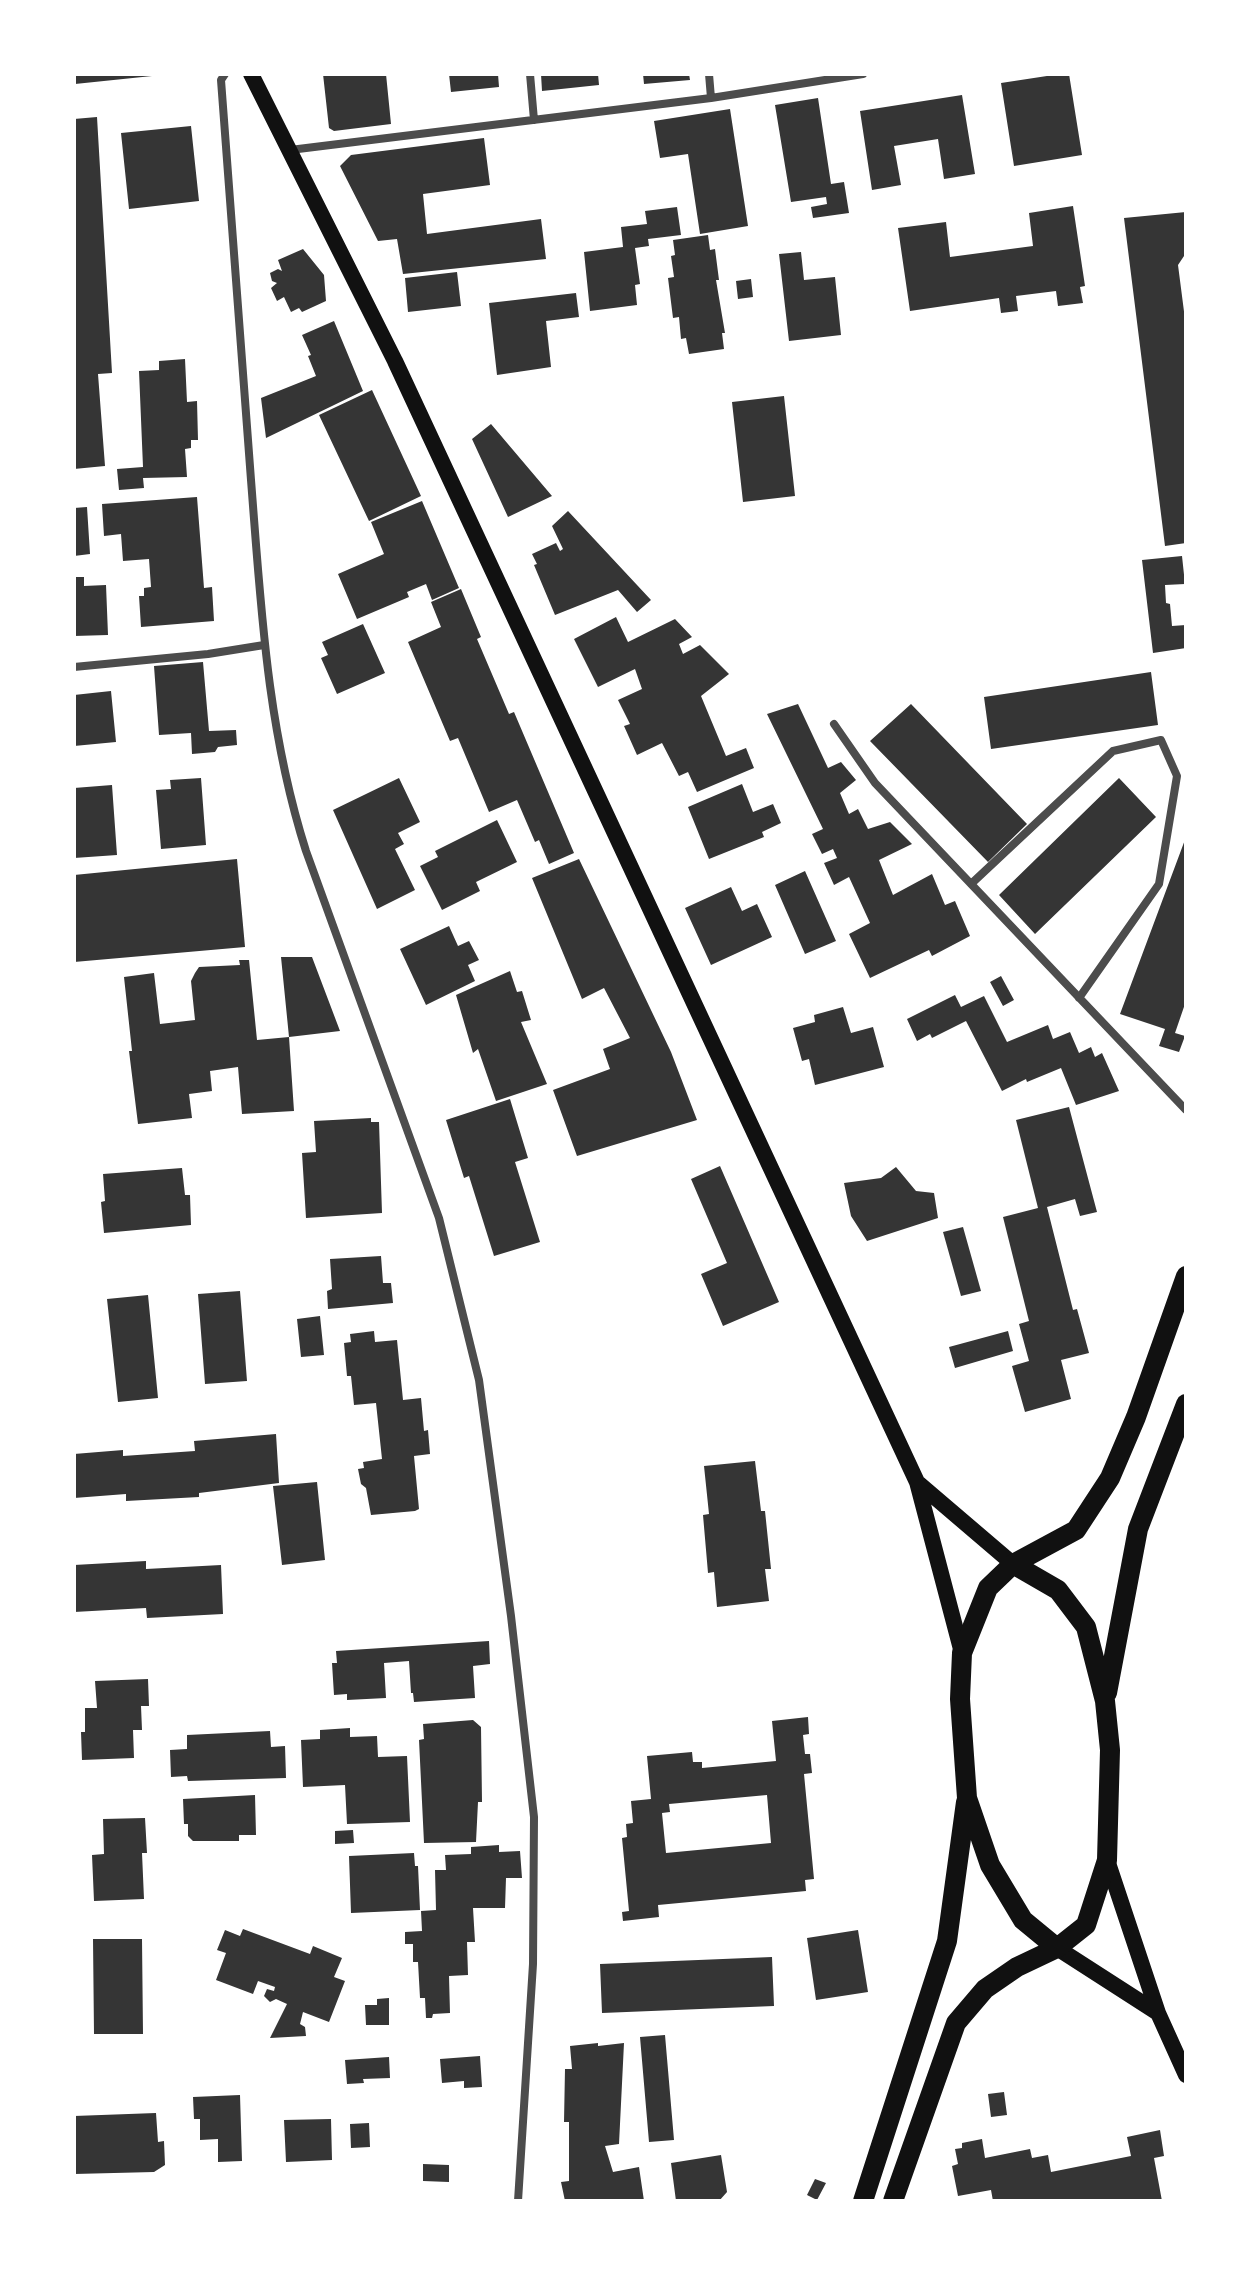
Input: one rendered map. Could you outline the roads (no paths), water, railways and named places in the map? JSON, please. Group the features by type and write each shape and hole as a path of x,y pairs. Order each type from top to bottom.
{"main road":[{"path":"251,74 395,361 917,1482 962,1653 960,1699 967,1798 947,1941 863,2201"},
{"path":"962,1653 988,1588 1013,1564 1076,1530 1110,1478 1136,1417 1186,1276"},
{"path":"1105,1701 1138,1529 1186,1404"},
{"path":"893,2201 956,2023 985,1989 1017,1967 1057,1948 1086,1925 1107,1860 1110,1750 1105,1701 1086,1627 1058,1590 1013,1564 917,1482"},
{"path":"967,1798 990,1865 1023,1920 1057,1948 1158,2013"},
{"path":"1107,1860 1158,2013 1186,2075"}],"street":[{"path":"225,74 221,80 264,645 278,747 291,804 439,1218 479,1380 534,1817 533,1964 518,2201"},
{"path":"530,74 534,120"},
{"path":"709,74 711,98"},
{"path":"290,150 711,98 863,74"},
{"path":"74,667 208,654 264,645"},
{"path":"834,724 875,783 1186,1110"},
{"path":"971,884 1113,751 1161,740 1177,776 1159,884 1079,998"}]}
